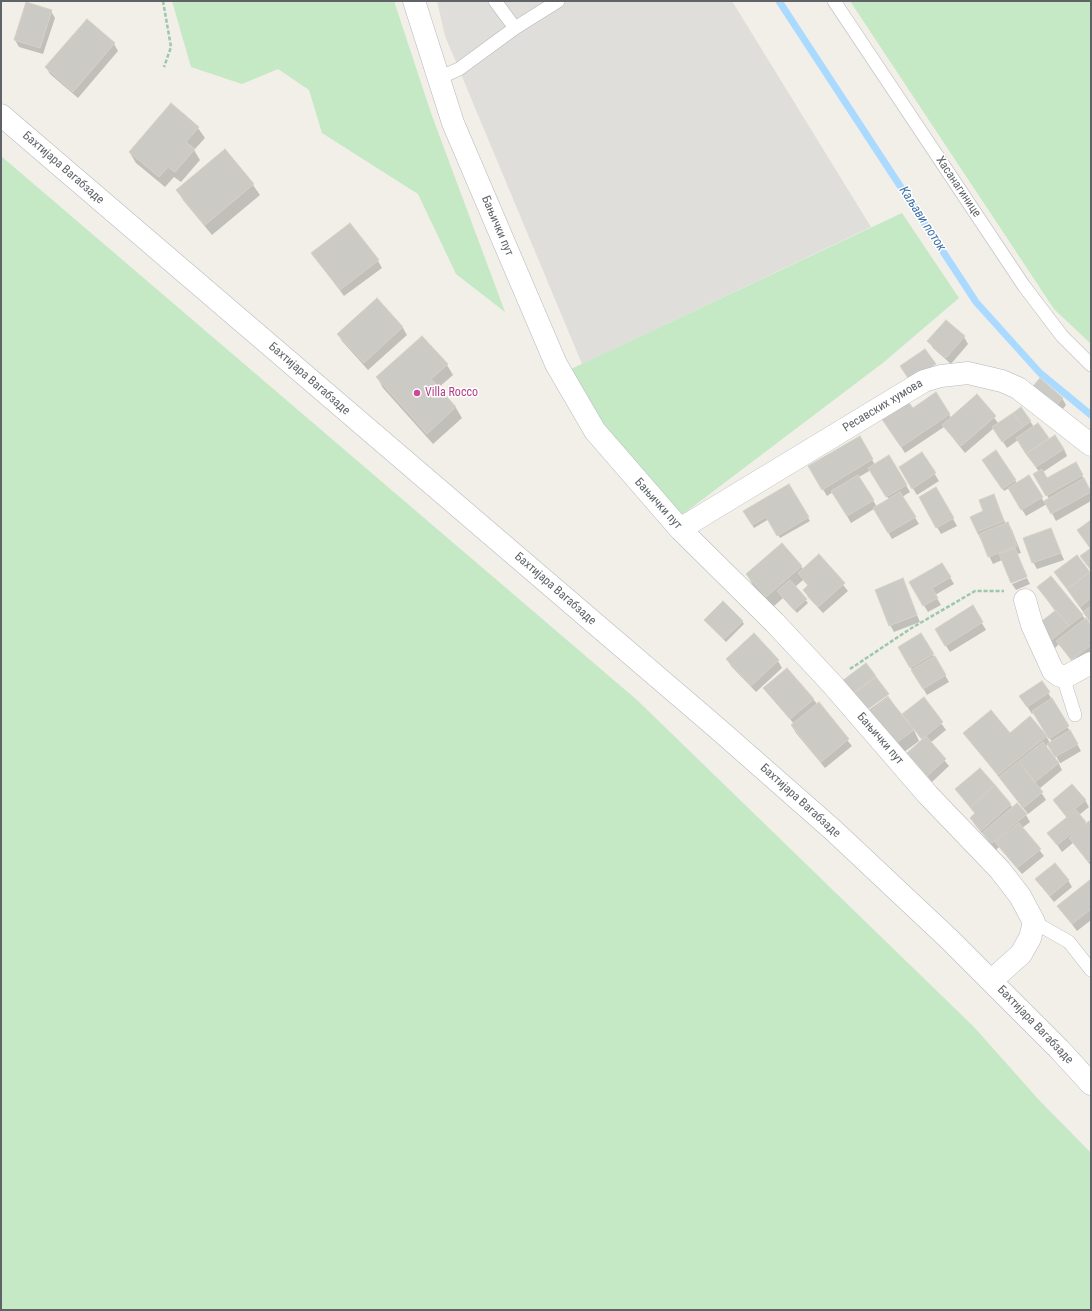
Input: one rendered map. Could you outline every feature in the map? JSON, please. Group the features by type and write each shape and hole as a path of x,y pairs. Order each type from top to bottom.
{"street":[{"name":"Бањички пут","path":"414,1 453,123 556,364 595,431 680,529 775,623 832,684 928,794 1000,870 1020,896 1034,922"},
{"name":"Бахтијара Вагабзаде","path":"1,115 718,728 894,886 992,980 1091,1084"},
{"name":"Ресавских хумова","path":"680,529 924,381 940,376 968,373 1002,381 1018,388 1091,445"},
{"path":"1025,600 1039,643 1053,671 1063,676 1073,674 1091,663"},
{"path":"992,980 1021,954 1030,938 1034,922"}],"lane":[{"path":"495,1 515,28"},
{"path":"439,78 459,69 515,28 558,1"},
{"name":"Хасанагинице","path":"834,1 1024,286 1062,336 1091,365"},
{"path":"1063,676 1075,715"},
{"path":"1034,922 1069,942 1091,970"}],"path":[{"path":"163,1 171,47 164,67"},
{"path":"832,684 849,669 910,629 975,591 1020,593 1025,600"}],"shaded area":[{"path":"437,1 732,1 871,227 582,364 445,36"}],"green space":[{"path":"172,1 394,1 431,113 505,312 456,274 418,194 322,133 309,90 278,69 242,84 191,67"},
{"path":"850,1 1091,1 1091,344 1054,309"},
{"path":"1,156 637,700 974,1027 1039,1100 1091,1153 1091,1310 1,1310"},
{"path":"902,213 959,298 884,362 678,518 601,428 571,369"}],"building":[{"path":"26,2 52,10 40,48 14,40"},
{"path":"87,19 115,43 73,92 45,67"},
{"path":"171,103 199,127 186,142 195,149 175,172 168,167 159,177 129,152"},
{"path":"225,149 254,184 205,225 176,190"},
{"path":"350,223 379,260 340,290 311,253"},
{"path":"377,298 403,327 364,363 337,334"},
{"path":"946,320 965,336 946,358 927,341"},
{"name":"Villa Rocco","path":"422,336 448,364 431,379 456,407 427,434 376,377"},
{"path":"925,349 936,364 910,381 900,366"},
{"path":"1040,378 1063,398 1052,411 1028,392"},
{"path":"936,392 950,414 901,447 879,415 905,398 913,408"},
{"path":"977,394 996,416 961,446 942,425"},
{"path":"1021,407 1031,421 1023,427 1013,413"},
{"path":"1013,413 1023,427 1002,442 992,427"},
{"path":"1038,423 1049,438 1026,454 1016,438"},
{"path":"1055,435 1064,449 1036,467 1026,454"},
{"path":"860,436 873,459 822,490 808,466"},
{"path":"996,450 1016,480 1002,489 982,460"},
{"path":"922,452 936,473 912,489 899,467"},
{"path":"889,455 907,485 886,497 868,468"},
{"path":"1076,462 1083,475 1046,496 1033,474 1042,469 1047,478"},
{"path":"858,475 874,500 847,516 831,491"},
{"path":"1029,475 1043,497 1021,510 1008,488"},
{"path":"1084,478 1091,492 1051,514 1044,501"},
{"path":"789,484 809,517 777,536 766,517 752,525 743,511"},
{"path":"936,487 954,518 936,528 919,497"},
{"path":"900,492 916,517 888,533 873,508"},
{"path":"994,494 1004,521 977,532 970,517 983,511 979,500"},
{"path":"1091,520 1091,547 1090,548 1077,530"},
{"path":"1008,522 1017,546 988,557 979,534"},
{"path":"1051,528 1061,553 1032,563 1023,538"},
{"path":"782,543 802,566 766,597 746,574"},
{"path":"1015,548 1027,577 1011,583 999,554"},
{"path":"1091,548 1091,570 1080,556"},
{"path":"819,554 845,583 818,607 803,590 808,585 798,573"},
{"path":"1077,555 1090,572 1067,589 1054,572"},
{"path":"942,563 951,577 932,588 938,598 923,606 909,582"},
{"path":"1090,572 1091,598 1080,607 1067,589"},
{"path":"1051,576 1083,615 1069,626 1037,587"},
{"path":"903,578 917,615 889,626 875,590"},
{"path":"790,580 807,599 794,610 777,591"},
{"path":"723,601 743,621 724,639 704,620"},
{"path":"973,605 983,622 945,646 935,629"},
{"path":"1091,606 1091,623 1083,612"},
{"path":"1056,610 1069,626 1050,641 1037,625"},
{"path":"1086,618 1091,625 1091,645 1072,660 1056,641"},
{"path":"754,633 779,660 751,686 726,659"},
{"path":"921,633 934,654 910,668 898,647"},
{"path":"935,656 946,675 923,689 911,670"},
{"path":"866,663 876,676 848,697 838,684"},
{"path":"787,668 814,699 790,719 763,688"},
{"path":"876,677 889,694 860,715 848,698"},
{"path":"1042,681 1050,692 1027,707 1019,696"},
{"path":"888,697 914,730 892,746 867,714"},
{"path":"924,697 943,722 922,739 902,714"},
{"path":"1052,698 1069,726 1049,739 1032,711"},
{"path":"819,702 849,739 821,762 791,725"},
{"path":"991,710 1010,733 1030,716 1047,736 998,775 963,733"},
{"path":"1070,730 1078,744 1055,757 1047,744"},
{"path":"926,736 946,759 927,776 907,753"},
{"path":"1043,742 1059,763 1035,782 1019,761"},
{"path":"1018,762 1043,792 1023,808 999,777"},
{"path":"980,768 995,785 970,807 955,789"},
{"path":"1072,784 1086,800 1066,816 1053,800"},
{"path":"995,785 1011,804 981,831 970,818 975,813 970,807"},
{"path":"1017,803 1027,814 992,843 982,833"},
{"path":"1076,810 1086,822 1057,845 1047,833"},
{"path":"1089,821 1091,824 1091,860 1089,862 1069,838"},
{"path":"1019,823 1041,849 1017,868 995,842"},
{"path":"1055,863 1069,880 1050,896 1035,879"},
{"path":"1091,879 1091,909 1072,924 1057,906"}],"waterway":[{"name":"Каљави поток","path":"779,1 976,302 1040,373 1091,415"}],"place":[{"name":"Villa Rocco","path":"417,393"}]}
